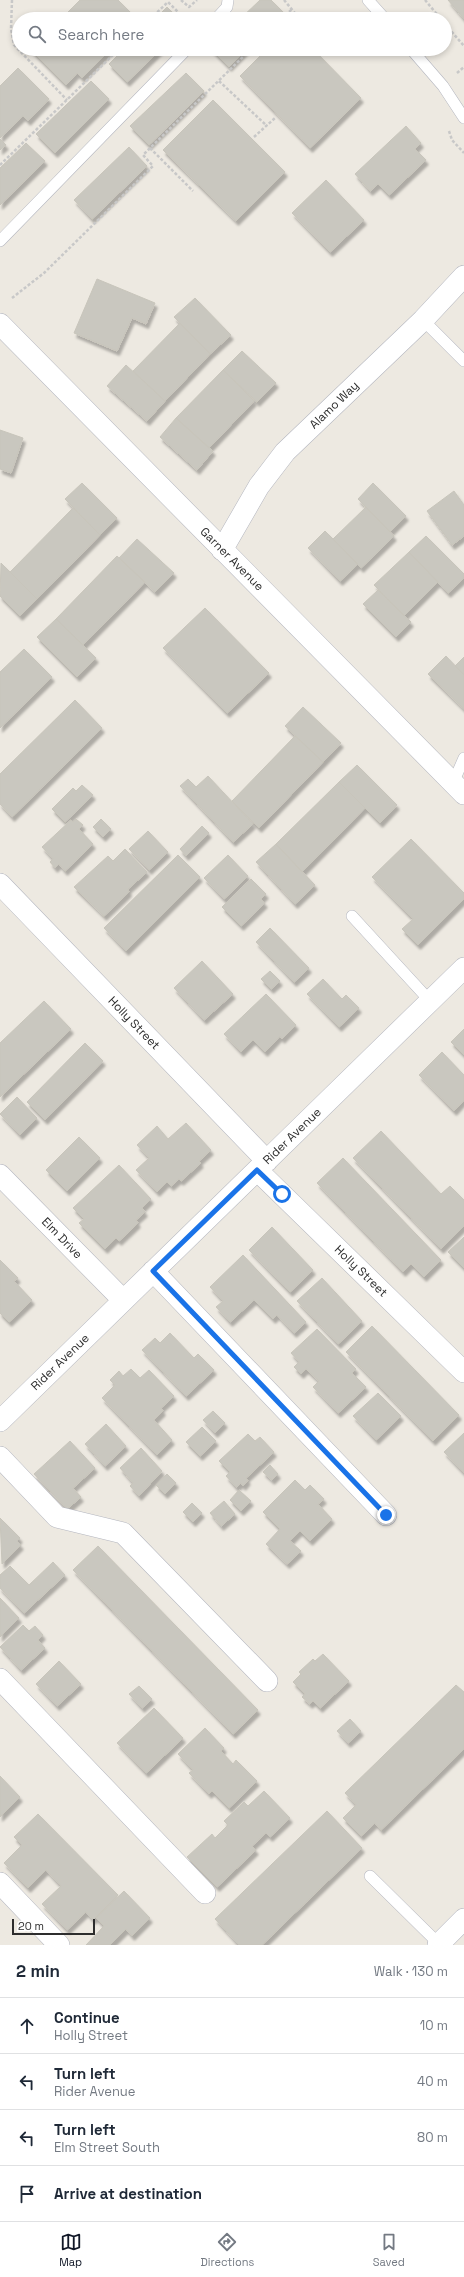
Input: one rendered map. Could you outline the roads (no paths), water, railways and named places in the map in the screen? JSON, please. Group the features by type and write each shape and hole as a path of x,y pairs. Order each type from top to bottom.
{"street":[{"name":"Alamo Way","path":"222,550 259,486 285,452 423,320 464,276"},
{"name":"Garner Avenue","path":"0,324 459,789"},
{"name":"Holly Street","path":"0,884 262,1166 464,1372"},
{"name":"Rider Avenue","path":"3,1412 123,1300 464,968"},
{"name":"Elm Drive","path":"0,1175 123,1300"},
{"path":"153,1271 386,1515"},
{"path":"0,1457 57,1517 123,1533 267,1681"},
{"path":"0,1679 205,1893"},
{"path":"1,1886 59,1945"},
{"path":"442,1944 464,1919"}],"lane":[{"path":"222,12 227,7 228,0"},
{"path":"368,0 379,12"},
{"path":"0,241 180,56"},
{"path":"417,56 443,86 464,118"},
{"path":"423,320 464,361"},
{"path":"459,789 464,758"},
{"path":"352,916 430,1001"},
{"path":"370,1876 442,1944"}]}
